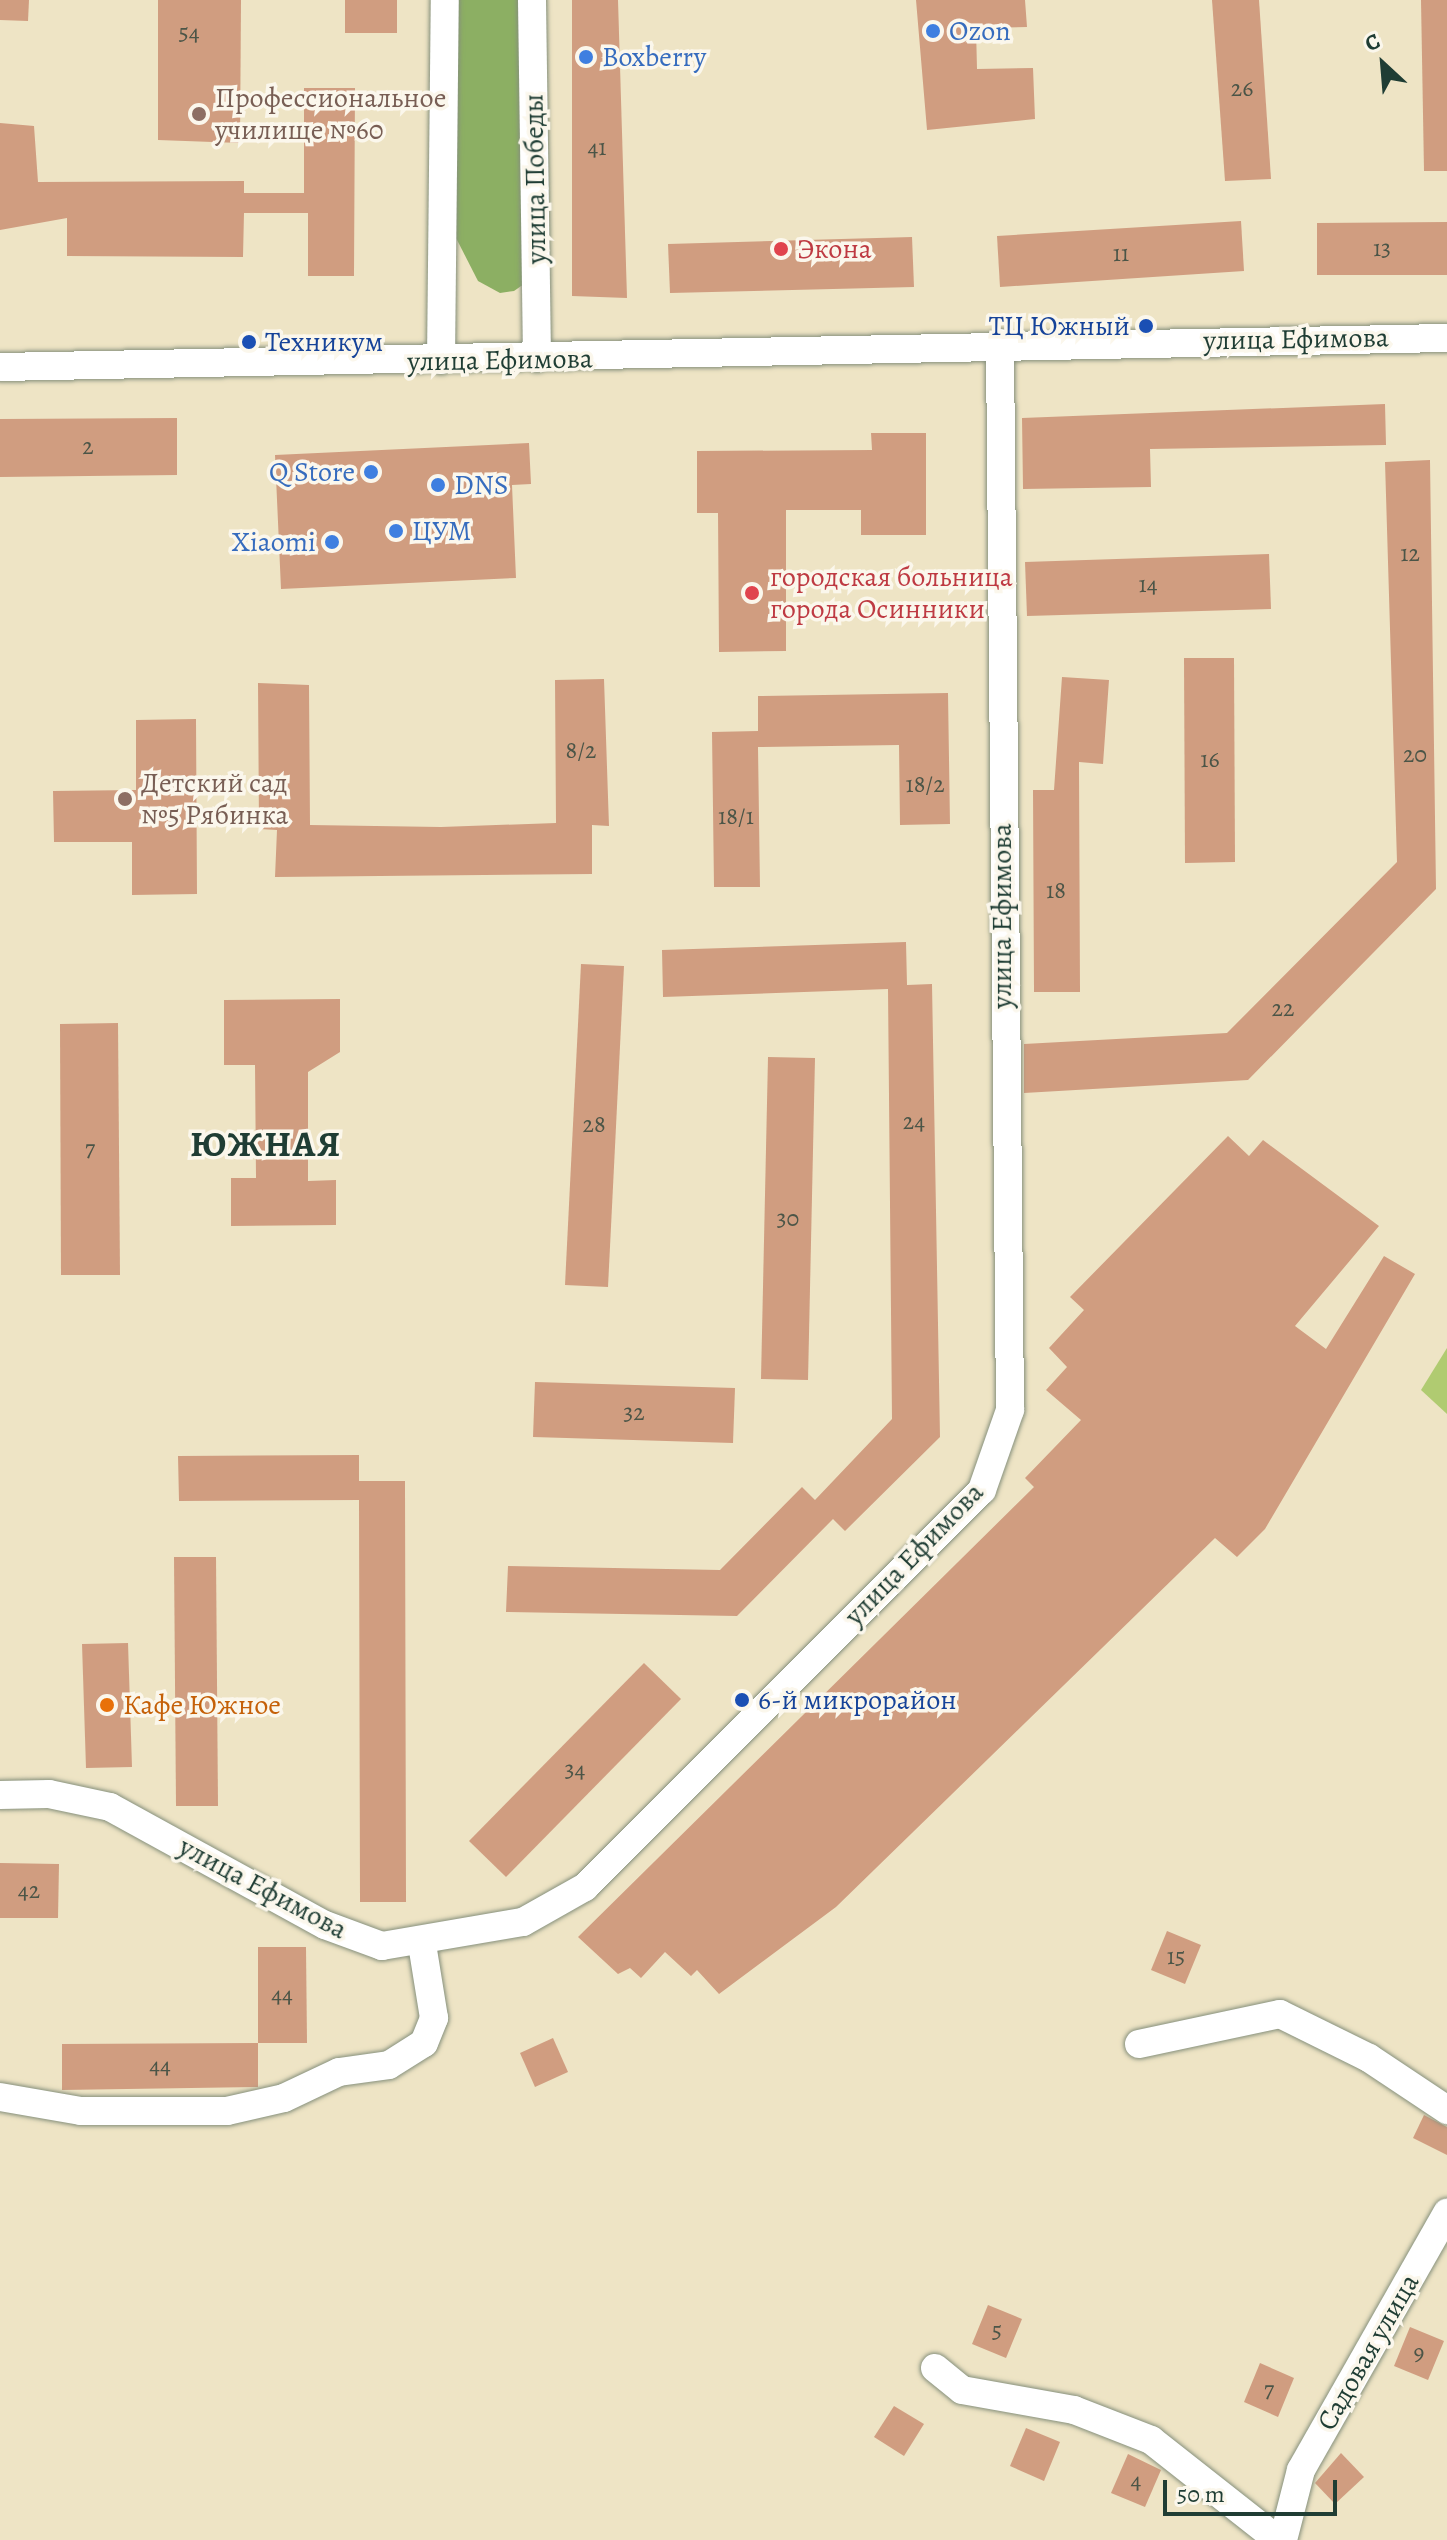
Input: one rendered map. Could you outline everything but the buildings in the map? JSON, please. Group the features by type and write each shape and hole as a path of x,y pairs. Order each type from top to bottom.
{"street":[{"path":"441,360 445,0"},
{"name":"улица Победы","path":"532,0 537,358"},
{"name":"улица Ефимова","path":"0,367 537,358 1000,343 1447,338"},
{"name":"улица Ефимова","path":"0,1795 49,1794 110,1807 325,1925 382,1946 422,1944 523,1922 585,1887 982,1490 999,1452 1010,1410 1000,343"},
{"path":"0,2097 81,2111 227,2111 284,2098 339,2072 389,2065 424,2043 434,2018 422,1944"},
{"path":"1139,2044 1280,2014 1356,2050 1447,2110"},
{"name":"Садовая улица","path":"1281,2540 1301,2470 1447,2213"},
{"path":"935,2368 962,2390 1074,2410 1151,2440 1281,2540"}],"green space":[{"path":"456,0 522,0 524,284 514,291 500,293 478,281 454,234"},
{"path":"1447,1348 1447,1414 1421,1390"}],"place":[{"name":"Ozon","path":"933,31"},
{"name":"Boxberry","path":"586,57"},
{"name":"Профессиональное училище №60","path":"199,114"},
{"name":"Экона","path":"781,249"},
{"name":"ТЦ Южный","path":"1146,326"},
{"name":"Техникум","path":"249,342"},
{"name":"Q Store","path":"371,472"},
{"name":"DNS","path":"438,485"},
{"name":"ЦУМ","path":"396,531"},
{"name":"Xiaomi","path":"332,542"},
{"name":"городская больница города Осинники","path":"752,593"},
{"name":"Детский сад №5 Рябинка","path":"125,799"},
{"name":"6-й микрорайон","path":"742,1700"},
{"name":"Кафе Южное","path":"107,1705"}],"district":[{"name":"ЮЖНАЯ","path":"266,1144"}]}
